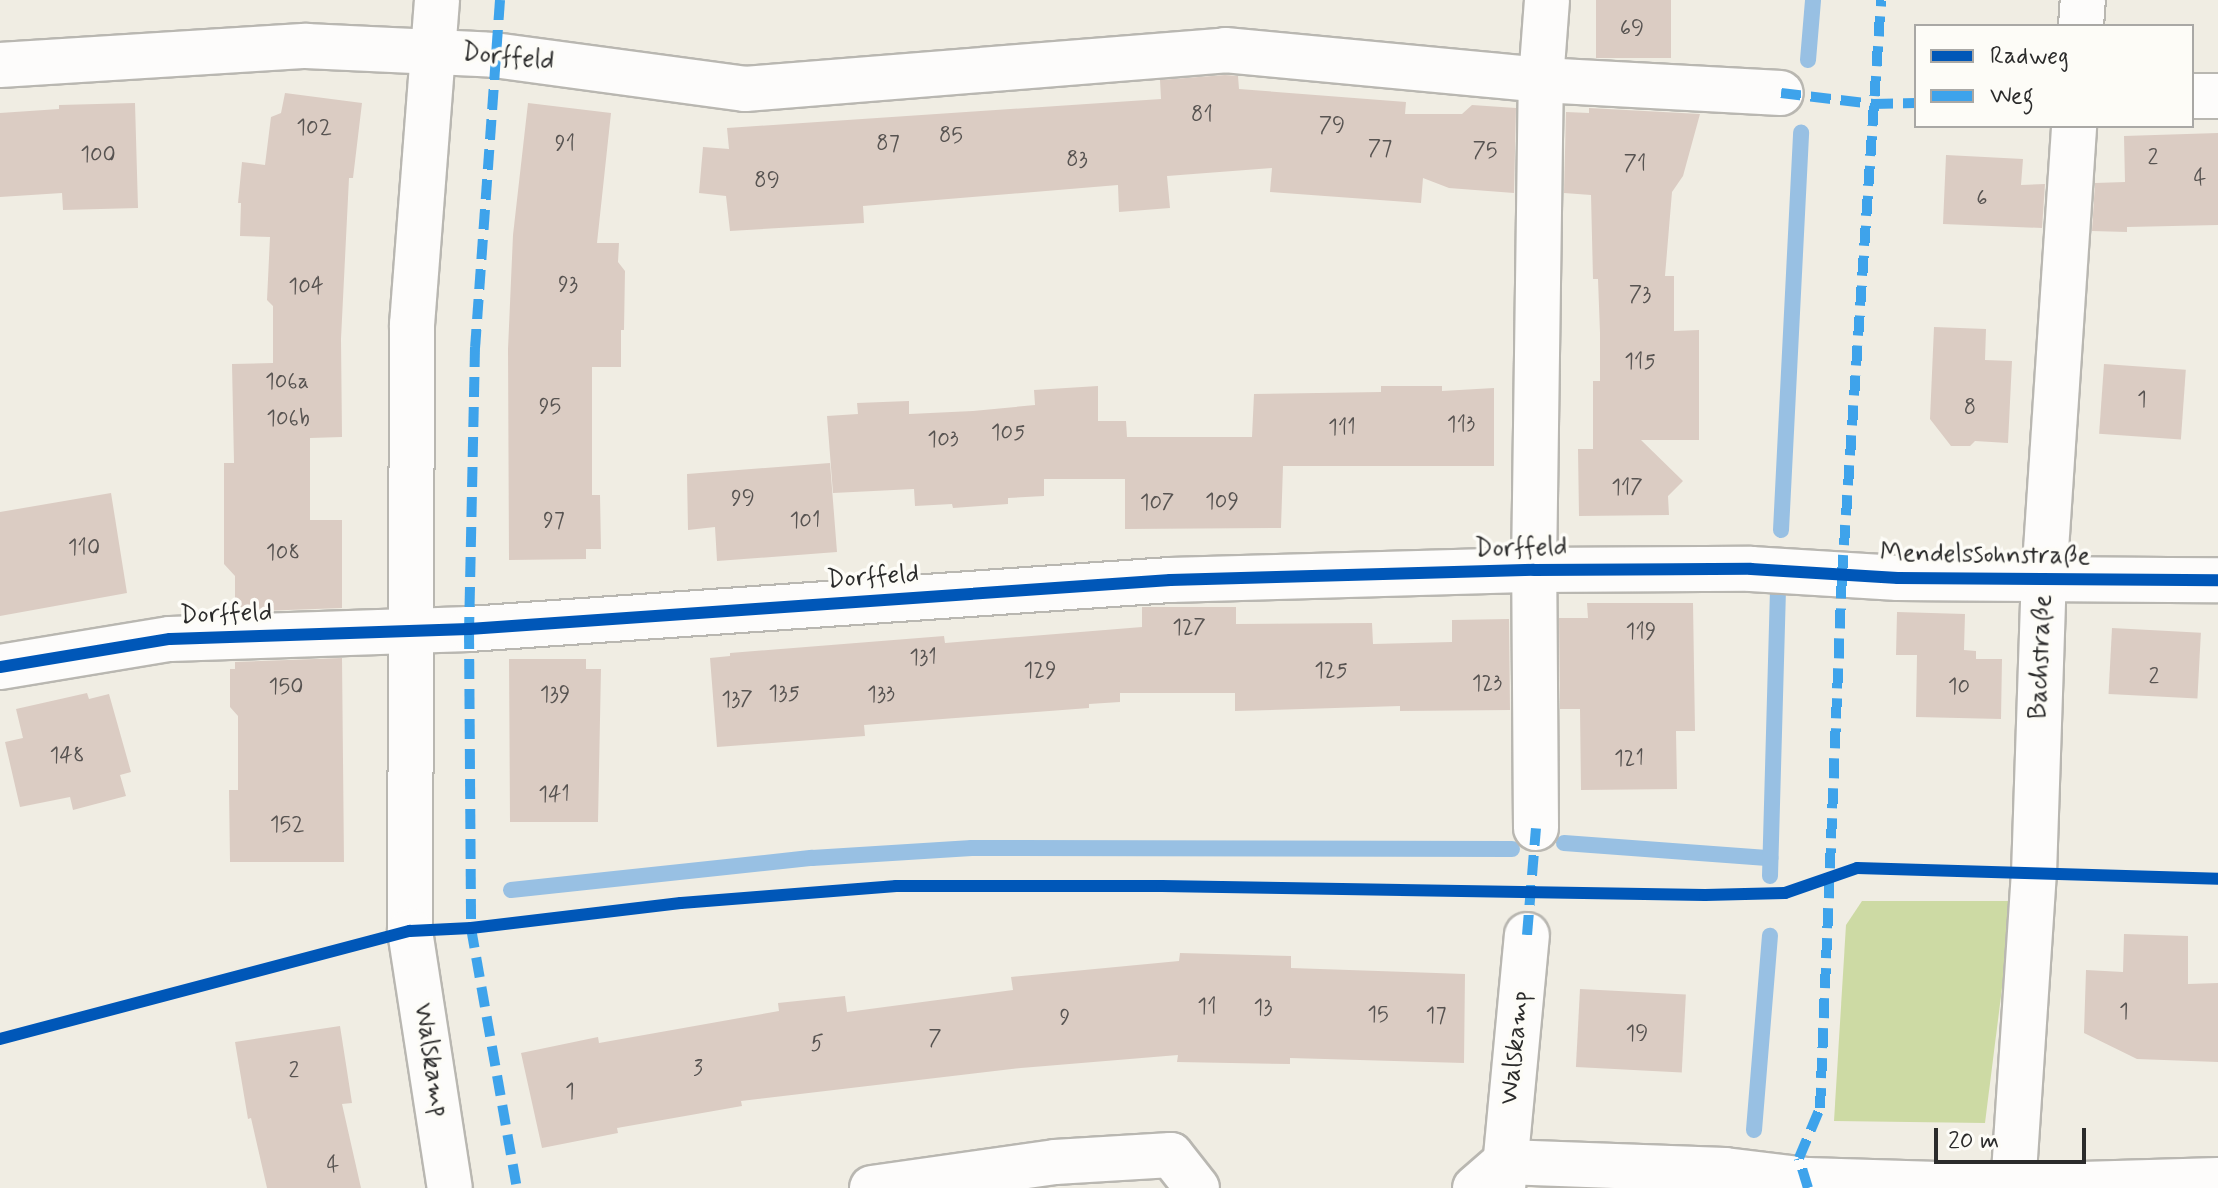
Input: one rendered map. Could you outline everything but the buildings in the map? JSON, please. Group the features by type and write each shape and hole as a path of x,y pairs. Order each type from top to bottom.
{"street":[{"name":"Dorffeld","path":"410,931 412,324 437,0"},
{"name":"Dorffeld","path":"1536,828 1534,570 1541,80 1547,0"},
{"path":"2081,24 2083,0"},
{"name":"Dorffeld","path":"0,65 306,46 494,55 745,89 1225,50 1541,80 1781,93"},
{"path":"2194,96 2218,96"},
{"name":"Bachstraße","path":"2014,1187 2034,874 2044,580 2074,128"},
{"name":"Dorffeld","path":"0,667 170,639 409,631 1170,580 1534,570 1751,569"},
{"name":"Mendelssohnstraße","path":"1751,569 1898,578 2218,580"},
{"name":"Walskamp","path":"410,931 450,1188"},
{"name":"Walskamp","path":"1527,935 1494,1179 1725,1170 1807,1180 2014,1187 2218,1180"},
{"path":"872,1188 1055,1162 1171,1155 1197,1188"}],"green space":[{"path":"1862,901 2013,901 1985,1123 1834,1121 1846,925"}],"waterway":[{"path":"1808,60 1813,0"},
{"path":"1781,530 1801,133"},
{"path":"1770,876 1778,595"},
{"path":"1564,843 1770,858"},
{"path":"511,890 812,858 972,848 1512,849"},
{"path":"1754,1130 1770,936"}],"marked path":[{"path":"500,0 475,347 469,629 471,928 517,1188"},
{"path":"1808,1188 1799,1158 1820,1108 1842,575 1881,0"},
{"path":"1781,93 1873,104 1914,103"},
{"path":"1527,935 1536,828"}],"cycle path":[{"path":"0,667 170,639 469,629 1170,580 1534,570 1751,569 1898,578 2218,580"},
{"path":"0,1039 410,931 471,928 681,903 896,886 1162,886 1705,895 1785,893 1857,868 2218,879"}]}
